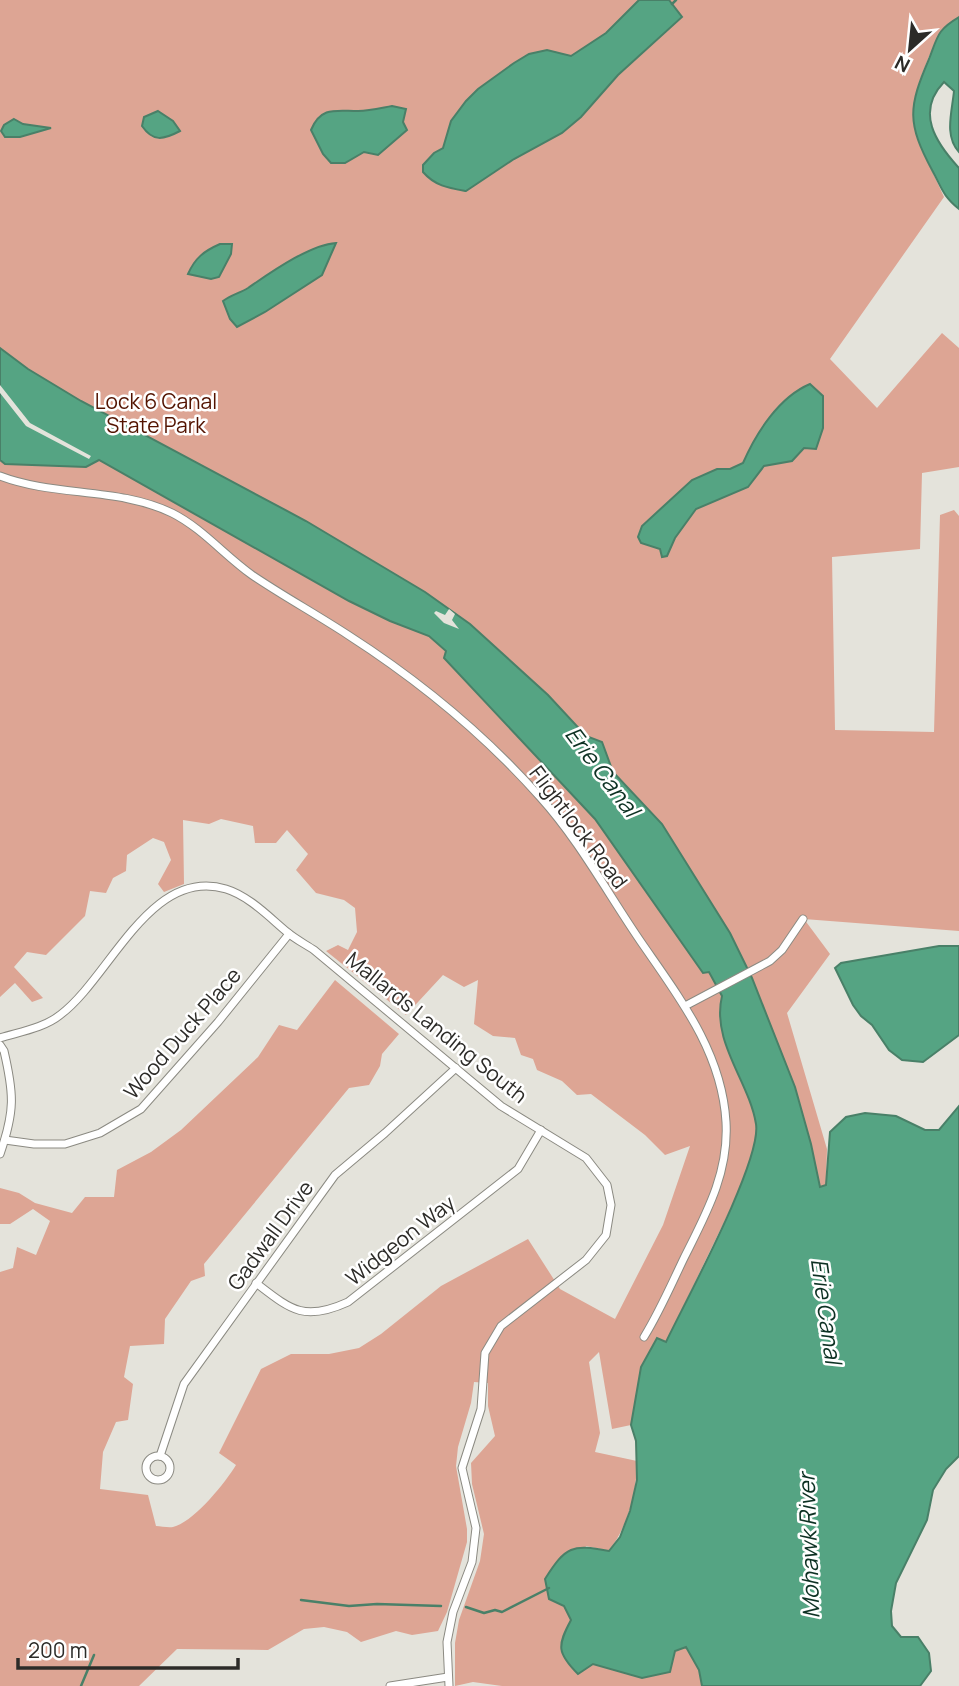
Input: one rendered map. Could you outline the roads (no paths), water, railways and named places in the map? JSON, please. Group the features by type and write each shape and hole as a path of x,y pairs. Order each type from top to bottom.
{"street":[{"name":"Flightlock Road","path":"0,476 42,488 127,499 173,514 249,573 347,634 438,700 493,748 543,800 578,846 685,1006 709,1049 726,1119 725,1159 720,1181 665,1303 644,1337"},
{"name":"Mallards Landing South","path":"0,1038 44,1024 63,1013 83,994 151,910 171,894 199,886 226,889 314,950 500,1106 586,1158 607,1185 611,1205 606,1235 586,1260 501,1326 485,1353 481,1409 462,1468 475,1528 472,1562 453,1612 447,1642 449,1682"},
{"path":"685,1006 770,961 782,950 803,919"},
{"name":"Wood Duck Place","path":"5,1140 65,1144 100,1133 141,1109 218,1022 289,934"},
{"path":"0,1045 4,1051 13,1099 12,1114 0,1154"},
{"name":"Gadwall Drive","path":"160,1457 184,1384 335,1175 456,1068"},
{"name":"Widgeon Way","path":"256,1283 291,1308 309,1313 325,1312 348,1303 518,1169 541,1130"},
{"path":"390,1686 449,1682"}],"water":[{"path":"639,0 669,0 682,17 618,75 581,117 562,133 514,159 466,191 437,183 423,172 423,165 443,148 451,121 478,89 529,54 547,50 571,56 606,33"},
{"path":"959,17 959,152 954,146 950,131 954,91 944,82 935,93 930,116 936,138 959,168 959,209 943,191 924,154 913,115 917,90 937,39 946,26"},
{"path":"392,106 406,109 403,122 407,130 378,155 364,152 345,163 331,163 323,154 311,130 324,113"},
{"path":"158,111 173,121 180,131 159,138 150,135 142,126 144,117"},
{"path":"14,119 23,124 51,128 20,137 5,137 1,131 4,125"},
{"path":"336,243 322,275 237,327 230,319 223,301 302,254"},
{"path":"220,244 232,244 231,254 219,277 211,279 188,274 201,256"},
{"path":"0,348 28,369 81,401 306,521 425,592 470,624 548,695 586,736 602,742 613,772 662,824 730,933 752,978 795,1087 820,1187 826,1185 830,1132 846,1117 865,1113 896,1116 925,1130 939,1130 959,1106 959,1456 946,1469 933,1490 927,1520 896,1583 891,1611 892,1626 901,1637 918,1637 929,1653 931,1671 920,1686 702,1686 699,1670 686,1647 675,1651 670,1672 642,1678 593,1664 578,1674 566,1660 561,1649 563,1636 571,1620 564,1606 549,1599 545,1579 559,1560 571,1550 586,1548 609,1551 620,1537 630,1511 637,1480 636,1441 631,1425 641,1367 657,1338 666,1342 735,1199 755,1142 756,1124 752,1108 722,1029 722,996 709,972 703,973 595,819 444,658 446,651 429,636 349,601 99,460 86,467 5,464 0,460"},
{"path":"810,384 823,396 823,428 816,449 804,448 792,461 764,466 748,487 696,509 675,538 667,556 662,557 660,549 641,543 638,537 642,526 692,480 717,469 730,469 743,463 770,417 788,398"},
{"path":"939,946 959,946 959,1035 923,1062 902,1060 889,1050 872,1025 861,1016 835,968 841,963"}],"waterway":[{"path":"672,4 676,0"},
{"path":"466,1607 484,1613 495,1610 502,1612 549,1588"},
{"path":"301,1600 349,1606 441,1606"},
{"path":"81,1686 94,1655"}],"park label":[{"name":"Lock 6 Canal State Park","path":"156,413"}],"water label":[{"name":"Erie Canal","path":"603,771"},
{"name":"Erie Canal","path":"827,1311"},
{"name":"Mohawk River","path":"808,1546"}]}
